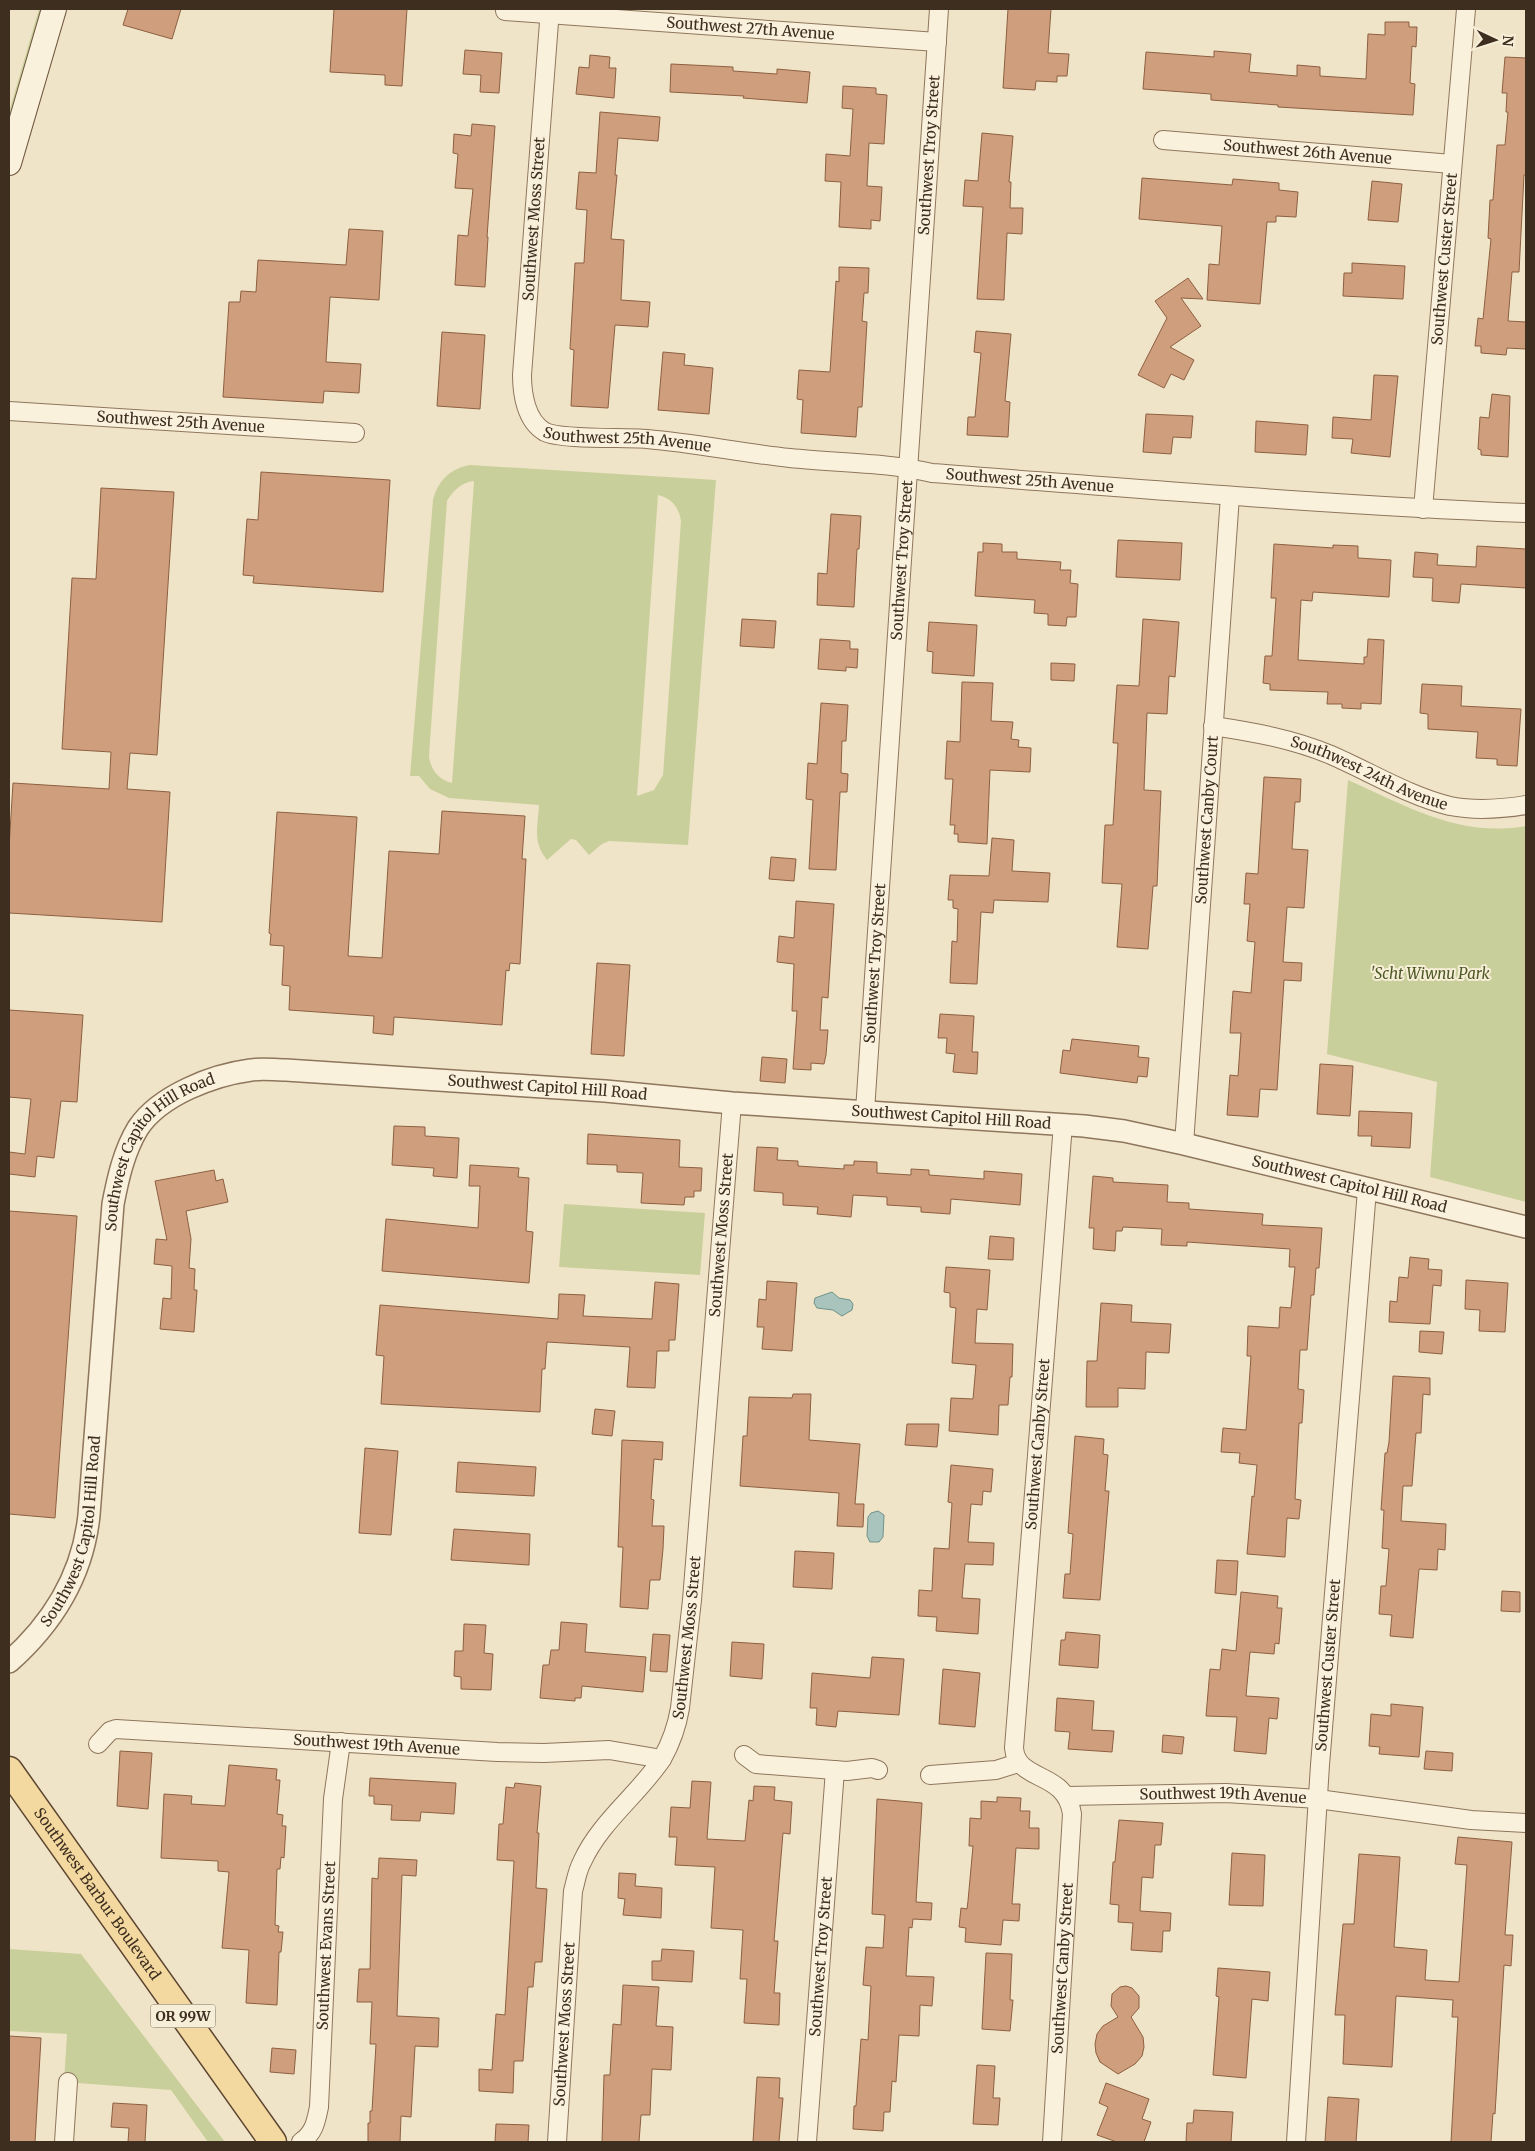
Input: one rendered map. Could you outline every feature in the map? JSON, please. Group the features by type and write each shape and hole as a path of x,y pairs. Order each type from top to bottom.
{"main road":[{"path":"9,162 54,9"},
{"name":"Southwest Barbur Boulevard","path":"9,1770 273,2142"}],"street":[{"name":"Southwest Troy Street","path":"864,1111 939,9"},
{"name":"Southwest Custer Street","path":"1423,509 1466,9"},
{"name":"Southwest 27th Avenue","path":"505,11 550,11 937,42"},
{"name":"Southwest Moss Street","path":"537,425 522,392 522,375 550,11"},
{"name":"Southwest 26th Avenue","path":"1163,140 1452,164"},
{"name":"Southwest 25th Avenue","path":"9,412 355,433"},
{"name":"Southwest 25th Avenue","path":"537,425 552,434 647,439 791,458 907,467 932,473 1423,509 1526,513"},
{"name":"Southwest Canby Court","path":"1184,1144 1230,496"},
{"name":"Southwest 24th Avenue","path":"1213,726 1269,735 1330,754 1428,799 1450,806 1483,808 1526,805"},
{"name":"Southwest Capitol Hill Road","path":"9,1662 32,1640 55,1611 68,1589 83,1550 88,1524 113,1204 121,1168 132,1141 147,1117 160,1106 199,1084 233,1073 259,1070 596,1091 732,1103 1063,1124 1124,1131 1526,1227"},
{"name":"Southwest Moss Street","path":"557,2142 573,1891 578,1871 597,1835 662,1759 677,1724 682,1694 732,1103"},
{"name":"Southwest Canby Street","path":"1018,1763 1014,1757 1014,1748 1063,1124"},
{"name":"Southwest Custer Street","path":"1296,2142 1318,1799 1367,1190"},
{"name":"Southwest 19th Avenue","path":"98,1744 110,1731 116,1729 506,1752 609,1750 662,1759"},
{"name":"Southwest Evans Street","path":"301,2142 312,2132 320,2107 334,1799 341,1742"},
{"path":"744,1755 756,1764 835,1770 878,1770"},
{"path":"930,1775 996,1770 1018,1763 1052,1782 1067,1796"},
{"name":"Southwest Troy Street","path":"807,2142 835,1770"},
{"name":"Southwest 19th Avenue","path":"1067,1796 1209,1792 1318,1799 1471,1820 1526,1822"},
{"name":"Southwest Canby Street","path":"1052,2142 1072,1814 1067,1796"},
{"path":"64,2142 68,2082"}],"green space":[{"path":"39,9 41,9 9,121 9,112"},
{"path":"470,465 716,480 688,845 609,841 602,844 589,855 576,840 571,839 547,860 539,846 537,834 539,805 449,798 430,789 419,776 410,776 433,500 441,482 450,473","holes":["474,482 452,783 447,782 436,773 431,765 429,756 447,501 458,488","658,495 667,498 674,504 679,512 681,521 663,775 654,790 637,796"]},
{"name":"'Scht Wiwnu Park","path":"1348,780 1413,809 1456,824 1478,828 1502,829 1526,826 1526,1202 1430,1177 1437,1082 1327,1054"},
{"path":"564,1204 705,1213 700,1275 559,1267"},
{"path":"9,1949 81,1954 225,2142 208,2142 171,2090 64,2082 67,2034 9,2031"}],"water":[{"path":"832,1292 839,1298 850,1300 853,1304 852,1310 842,1316 833,1310 817,1308 814,1303 815,1298"},
{"path":"878,1511 884,1515 883,1537 879,1542 870,1542 867,1536 868,1517 871,1513"}],"building":[{"path":"128,9 181,9 172,39 123,25"},
{"path":"334,9 407,9 402,86 385,85 385,75 330,72"},
{"path":"1008,9 1051,9 1048,53 1069,54 1067,76 1057,76 1057,82 1036,81 1035,90 1003,88"},
{"path":"1385,22 1409,22 1409,27 1417,27 1416,47 1412,46 1410,83 1415,84 1413,115 1278,107 1278,105 1211,100 1211,94 1143,89 1146,52 1214,57 1214,51 1251,54 1249,72 1297,76 1297,65 1320,67 1320,76 1366,79 1368,34 1385,35"},
{"path":"465,50 502,53 499,93 480,92 481,75 463,74"},
{"path":"590,55 610,57 609,68 616,68 614,98 576,94 579,67 589,68"},
{"path":"1505,57 1526,58 1526,175 1524,175 1519,272 1512,272 1508,321 1526,322 1526,349 1507,348 1506,355 1481,353 1481,346 1475,346 1478,318 1483,319 1491,239 1488,238 1490,200 1493,200 1497,145 1505,145 1508,112 1506,112 1507,93 1502,93"},
{"path":"671,64 733,67 733,71 777,74 777,69 810,72 807,103 743,98 744,96 670,92"},
{"path":"843,86 876,88 876,94 887,95 884,144 869,143 867,186 882,187 880,221 871,220 871,229 839,227 841,182 825,181 826,154 850,156 853,109 842,108"},
{"path":"600,112 660,117 658,141 618,138 615,175 617,175 611,239 624,240 621,300 650,302 648,327 615,325 608,408 571,406 574,350 570,349 575,263 584,263 587,210 576,209 579,172 596,173"},
{"path":"472,124 495,126 485,287 455,285 458,235 468,236 473,189 455,188 458,154 453,153 454,134 471,136"},
{"path":"982,133 1013,136 1009,182 1011,182 1010,208 1023,208 1022,234 1007,233 1004,300 977,299 983,207 963,206 965,180 978,181"},
{"path":"1142,178 1232,185 1233,179 1279,183 1279,190 1298,192 1296,217 1276,216 1276,222 1267,222 1260,304 1207,300 1209,264 1219,265 1222,226 1139,219"},
{"path":"1372,181 1402,184 1398,222 1368,220"},
{"path":"349,229 383,231 379,300 330,297 326,362 361,364 359,393 324,391 323,403 223,397 229,302 240,302 241,291 256,292 258,260 346,265"},
{"path":"1352,263 1405,266 1403,299 1343,296 1344,273 1352,273"},
{"path":"839,267 869,268 868,293 864,293 862,321 867,322 862,407 858,407 856,437 801,433 803,400 797,399 799,370 830,372 836,281 839,282"},
{"path":"1188,278 1203,299 1181,298 1201,326 1170,347 1194,360 1184,380 1171,374 1164,388 1138,375 1167,318 1155,301"},
{"path":"976,331 1011,334 1005,401 1010,402 1008,437 967,435 968,417 975,417 981,353 974,352"},
{"path":"442,332 485,335 480,409 437,406"},
{"path":"663,352 685,354 684,365 713,368 709,414 658,410"},
{"path":"1374,375 1398,376 1390,457 1351,453 1353,439 1332,438 1333,417 1371,420"},
{"path":"1492,394 1510,396 1508,457 1481,455 1481,450 1478,449 1480,417 1489,418"},
{"path":"1146,414 1193,416 1191,438 1173,437 1171,454 1143,452"},
{"path":"1256,421 1308,425 1306,455 1255,452"},
{"path":"261,472 390,480 383,592 253,583 254,576 243,575 247,519 258,520"},
{"path":"101,488 174,492 157,755 130,753 127,789 170,792 162,922 9,913 9,848 13,783 109,789 111,752 62,749 72,578 96,579"},
{"path":"831,514 861,516 854,607 817,605 818,573 827,574"},
{"path":"1118,540 1182,543 1180,580 1116,577"},
{"path":"983,543 1002,544 1002,552 1017,552 1017,559 1061,562 1060,570 1071,570 1070,583 1078,584 1076,617 1067,617 1066,626 1048,625 1048,614 1034,613 1035,600 975,596 978,552 983,552"},
{"path":"1274,544 1333,548 1333,545 1358,546 1358,558 1391,560 1389,597 1313,592 1312,601 1301,600 1298,660 1364,664 1364,657 1367,657 1368,639 1384,640 1381,704 1361,703 1361,709 1342,708 1342,704 1327,704 1328,692 1270,690 1270,684 1263,683 1265,656 1272,656 1276,598 1271,598"},
{"path":"1477,546 1526,549 1526,588 1461,584 1459,603 1432,601 1433,578 1413,577 1415,552 1438,554 1437,565 1476,567"},
{"path":"742,619 776,621 774,648 740,646"},
{"path":"1143,619 1179,622 1175,677 1169,676 1167,714 1147,713 1144,790 1161,791 1157,886 1153,886 1148,949 1117,947 1122,884 1102,883 1105,825 1113,825 1118,743 1113,743 1117,685 1139,686"},
{"path":"929,622 977,625 974,676 932,673 933,652 927,651"},
{"path":"820,639 850,641 850,649 858,649 857,668 846,667 846,671 818,669"},
{"path":"1051,663 1075,664 1074,681 1051,680"},
{"path":"962,682 993,683 991,721 1013,722 1011,739 1019,740 1018,747 1031,748 1030,772 990,770 987,844 958,842 958,834 954,834 955,825 950,825 953,779 945,779 947,741 960,742"},
{"path":"1422,684 1462,686 1461,706 1521,709 1517,766 1497,765 1497,759 1476,758 1478,732 1428,729 1428,714 1420,713"},
{"path":"821,703 848,705 846,741 842,741 841,773 848,774 847,792 840,792 836,870 809,869 813,800 806,799 808,763 817,764"},
{"path":"1264,777 1301,779 1300,802 1295,802 1292,849 1308,850 1304,908 1287,907 1283,962 1302,963 1301,981 1284,980 1277,1090 1260,1089 1258,1117 1227,1115 1230,1075 1238,1076 1241,1033 1230,1033 1233,991 1251,993 1255,942 1247,941 1250,904 1244,904 1246,873 1258,874"},
{"path":"442,811 525,816 522,859 526,859 520,964 510,963 509,971 506,970 502,1025 394,1017 393,1035 373,1033 374,1016 289,1010 290,986 282,985 284,946 270,945 271,934 269,933 277,812 357,817 348,956 382,958 389,851 439,854"},
{"path":"992,838 1014,840 1012,871 1050,873 1048,902 994,900 993,913 981,912 977,984 950,983 952,941 957,942 958,909 953,908 953,900 948,900 950,875 989,876"},
{"path":"771,857 796,859 794,881 769,879"},
{"path":"796,901 834,904 828,998 822,997 820,1030 828,1030 826,1055 824,1064 811,1063 811,1070 793,1069 797,1011 792,1011 794,964 777,962 779,936 794,938"},
{"path":"597,963 630,965 624,1056 591,1054"},
{"path":"9,1010 83,1015 77,1102 61,1101 54,1158 37,1156 35,1177 9,1174 9,1152 25,1154 31,1099 9,1097"},
{"path":"940,1014 974,1016 972,1052 978,1052 977,1074 953,1072 955,1054 946,1053 947,1038 938,1038"},
{"path":"1072,1039 1139,1046 1138,1057 1149,1058 1147,1077 1138,1076 1137,1083 1060,1073 1063,1050 1070,1051"},
{"path":"762,1057 787,1059 785,1083 760,1081"},
{"path":"1320,1064 1353,1066 1350,1116 1317,1114"},
{"path":"1359,1111 1412,1113 1410,1148 1371,1146 1372,1136 1358,1136"},
{"path":"394,1126 425,1127 425,1136 459,1138 457,1178 433,1176 434,1168 392,1165"},
{"path":"588,1134 680,1140 679,1167 702,1168 701,1191 694,1191 694,1197 685,1197 684,1205 641,1203 643,1173 617,1172 617,1165 587,1164"},
{"path":"757,1147 778,1148 777,1160 798,1161 798,1166 844,1169 844,1165 854,1165 854,1161 877,1162 877,1173 911,1175 911,1169 929,1170 929,1175 984,1179 984,1171 1022,1174 1020,1205 951,1199 950,1214 921,1212 921,1207 887,1205 887,1197 853,1195 851,1217 817,1214 818,1207 783,1205 783,1193 754,1191"},
{"path":"470,1165 519,1168 518,1177 529,1178 526,1231 533,1232 529,1283 382,1271 386,1219 478,1228 480,1186 469,1186"},
{"path":"214,1170 216,1181 223,1179 228,1202 186,1211 191,1239 189,1268 195,1269 194,1290 197,1290 194,1332 160,1329 163,1298 171,1299 172,1266 154,1264 156,1239 167,1240 155,1181"},
{"path":"1093,1176 1113,1178 1113,1182 1168,1185 1167,1202 1189,1203 1189,1209 1263,1214 1262,1225 1322,1228 1319,1268 1316,1268 1314,1295 1311,1295 1307,1350 1300,1350 1298,1389 1304,1390 1302,1423 1299,1423 1295,1499 1301,1500 1299,1519 1287,1518 1285,1557 1247,1554 1252,1496 1254,1497 1257,1465 1239,1463 1240,1453 1221,1452 1223,1428 1246,1430 1251,1356 1247,1356 1248,1326 1279,1328 1280,1307 1291,1308 1295,1267 1289,1267 1290,1249 1187,1242 1187,1246 1161,1245 1162,1229 1123,1227 1122,1231 1116,1231 1115,1251 1093,1249 1094,1228 1089,1228"},
{"path":"9,1211 77,1216 55,1518 9,1514"},
{"path":"990,1236 1014,1238 1013,1260 988,1259"},
{"path":"1410,1257 1429,1259 1428,1269 1442,1270 1441,1286 1433,1285 1430,1324 1389,1322 1390,1301 1397,1302 1399,1277 1408,1278"},
{"path":"946,1267 990,1270 987,1310 977,1309 975,1343 1013,1344 1012,1377 1010,1377 1008,1405 999,1405 998,1435 949,1431 951,1398 973,1399 976,1365 952,1363 956,1308 950,1307 950,1293 944,1292"},
{"path":"1466,1280 1508,1283 1505,1332 1479,1331 1480,1310 1465,1309"},
{"path":"767,1281 797,1283 792,1351 762,1349 764,1327 757,1327 759,1299 766,1300"},
{"path":"655,1282 679,1284 675,1340 669,1340 669,1351 657,1351 655,1388 627,1387 630,1347 547,1342 545,1369 542,1369 540,1412 381,1404 384,1356 376,1355 380,1305 558,1319 559,1294 585,1295 583,1316 652,1319"},
{"path":"1101,1303 1132,1305 1131,1322 1171,1324 1169,1353 1146,1352 1145,1389 1118,1388 1118,1407 1086,1407 1087,1361 1097,1361"},
{"path":"1420,1331 1444,1332 1442,1354 1419,1352"},
{"path":"1393,1376 1430,1378 1430,1395 1423,1394 1421,1433 1416,1433 1412,1486 1403,1486 1401,1521 1446,1524 1445,1550 1438,1549 1437,1570 1419,1569 1413,1638 1390,1636 1392,1615 1379,1614 1381,1586 1386,1586 1389,1549 1382,1548 1384,1510 1381,1510 1385,1453 1387,1453 1389,1442"},
{"path":"793,1394 811,1394 809,1440 860,1444 855,1504 864,1504 863,1527 837,1526 839,1493 740,1486 743,1436 747,1436 749,1397 792,1398"},
{"path":"595,1409 615,1411 612,1436 592,1434"},
{"path":"907,1424 939,1424 937,1447 905,1445"},
{"path":"1075,1436 1104,1439 1103,1454 1108,1455 1105,1491 1109,1491 1100,1600 1063,1598 1065,1574 1070,1574 1073,1534 1068,1533"},
{"path":"622,1440 663,1442 662,1460 654,1459 651,1499 654,1500 652,1526 664,1526 663,1549 660,1580 650,1580 648,1609 620,1607 623,1547 618,1547"},
{"path":"365,1448 398,1451 391,1535 359,1533"},
{"path":"458,1462 536,1467 534,1496 456,1492"},
{"path":"951,1465 993,1469 991,1492 983,1491 982,1505 971,1504 968,1542 994,1543 993,1565 965,1564 962,1598 980,1599 978,1634 936,1631 937,1617 918,1616 919,1590 932,1591 934,1548 949,1549 952,1503 948,1502"},
{"path":"454,1529 530,1534 529,1565 451,1560"},
{"path":"795,1551 834,1553 832,1589 793,1587"},
{"path":"1217,1560 1238,1561 1236,1595 1215,1593"},
{"path":"1502,1591 1520,1592 1520,1612 1501,1611"},
{"path":"1241,1592 1278,1596 1277,1608 1282,1608 1279,1644 1275,1643 1274,1654 1250,1652 1246,1696 1279,1698 1277,1719 1269,1718 1266,1754 1234,1751 1237,1717 1206,1716 1210,1669 1220,1670 1222,1649 1236,1651"},
{"path":"561,1622 587,1624 585,1652 646,1657 643,1692 582,1686 581,1698 575,1698 575,1701 540,1698 543,1665 549,1665 551,1650 559,1650"},
{"path":"464,1624 486,1625 484,1653 493,1654 491,1690 461,1689 461,1677 454,1676 455,1651 463,1651"},
{"path":"1066,1632 1100,1635 1098,1668 1059,1665 1061,1640 1065,1640"},
{"path":"653,1634 670,1635 667,1672 650,1671"},
{"path":"732,1642 764,1644 762,1679 730,1676"},
{"path":"872,1657 904,1659 899,1715 838,1711 836,1727 816,1725 817,1708 810,1708 812,1673 870,1678"},
{"path":"943,1669 980,1673 975,1727 939,1724"},
{"path":"1057,1698 1094,1701 1092,1730 1114,1731 1112,1752 1068,1749 1070,1732 1055,1731"},
{"path":"1391,1704 1423,1707 1419,1757 1379,1754 1380,1747 1369,1746 1371,1714 1391,1716"},
{"path":"1163,1735 1184,1737 1182,1754 1162,1752"},
{"path":"120,1751 152,1753 148,1809 117,1806"},
{"path":"1426,1751 1453,1753 1452,1771 1424,1769"},
{"path":"229,1765 277,1769 276,1780 280,1780 277,1814 283,1815 282,1826 286,1826 284,1858 281,1857 280,1869 277,1869 275,1925 279,1926 278,1932 283,1932 281,1952 279,1952 277,2005 246,2003 249,1950 222,1948 229,1872 218,1871 218,1861 161,1858 164,1794 192,1796 191,1804 225,1806"},
{"path":"370,1778 456,1783 454,1814 421,1812 420,1821 391,1820 392,1805 374,1804 374,1796 369,1796"},
{"path":"692,1781 711,1782 707,1839 745,1841 749,1800 753,1801 754,1786 775,1787 774,1800 792,1802 790,1834 783,1833 774,1941 778,1941 774,1993 780,1993 779,2025 744,2023 747,1979 740,1979 743,1930 711,1928 715,1867 675,1865 677,1837 669,1837 671,1807 690,1808"},
{"path":"515,1783 541,1786 537,1833 539,1833 536,1888 547,1889 542,1962 535,1962 533,1987 528,1987 523,2061 514,2061 513,2093 479,2091 479,2069 492,2070 496,2014 505,2015 514,1861 497,1860 499,1824 503,1824 506,1787 514,1788"},
{"path":"997,1797 1021,1798 1020,1811 1030,1811 1029,1828 1039,1828 1039,1849 1016,1848 1012,1904 1020,1904 1019,1921 1003,1920 1001,1945 965,1942 966,1928 959,1927 961,1908 967,1909 968,1901 973,1846 969,1846 970,1818 981,1819 981,1801 997,1802"},
{"path":"877,1799 922,1803 916,1902 932,1903 931,1920 913,1919 912,1928 909,1927 906,1976 934,1977 932,2006 920,2005 919,2036 899,2035 896,2082 892,2081 890,2112 884,2112 883,2131 853,2129 861,2039 868,2040 871,1986 863,1985 866,1947 883,1948 885,1915 872,1914"},
{"path":"1119,1820 1163,1823 1161,1845 1155,1845 1153,1878 1142,1877 1140,1911 1171,1913 1170,1931 1163,1931 1162,1952 1131,1950 1133,1923 1118,1922 1119,1905 1110,1904"},
{"path":"1458,1837 1512,1842 1505,1935 1513,1935 1511,1966 1504,1965 1495,2114 1493,2113 1491,2142 1451,2142 1458,2017 1452,2017 1453,2000 1396,1996 1392,2067 1343,2064 1345,2015 1335,2015 1343,1924 1354,1924 1359,1854 1400,1857 1394,1947 1427,1950 1425,1980 1459,1982 1467,1865 1455,1864"},
{"path":"1232,1853 1265,1855 1263,1906 1229,1905"},
{"path":"379,1858 417,1860 416,1876 402,1875 397,2016 439,2018 438,2047 415,2046 411,2117 401,2116 400,2142 368,2142 368,2123 370,2123 370,2111 372,2111 376,2044 370,2044 372,2002 357,2002 359,1969 370,1969 372,1878 378,1879"},
{"path":"619,1873 636,1874 635,1886 662,1888 661,1918 623,1915 625,1899 618,1898"},
{"path":"662,1949 694,1951 692,1982 652,1980 652,1961 661,1961"},
{"path":"986,1953 1012,1954 1010,2000 1013,2000 1010,2031 982,2029"},
{"path":"1218,1968 1270,1972 1268,2001 1252,1999 1246,2078 1213,2075 1219,1997 1216,1996"},
{"path":"623,1985 659,1987 656,2026 673,2027 671,2070 652,2069 650,2115 641,2115 639,2142 602,2142 604,2075 610,2075 613,2024 621,2025"},
{"path":"1120,1987 1132,1988 1139,1996 1139,2008 1131,2017 1143,2037 1144,2047 1142,2056 1135,2064 1118,2074 1100,2062 1095,2044 1097,2034 1103,2026 1118,2017 1111,2006 1112,1994"},
{"path":"9,2036 41,2038 35,2142 9,2142"},
{"path":"272,2048 296,2050 294,2074 270,2072"},
{"path":"977,2065 995,2066 993,2098 1000,2098 998,2125 973,2124"},
{"path":"757,2077 780,2078 779,2098 783,2098 779,2142 753,2142"},
{"path":"1106,2083 1149,2099 1142,2119 1151,2122 1144,2142 1117,2142 1097,2135 1108,2107 1099,2103"},
{"path":"1328,2097 1359,2099 1356,2142 1325,2142"},
{"path":"113,2103 147,2105 145,2142 128,2142 129,2128 111,2127"},
{"path":"1194,2110 1233,2112 1231,2142 1186,2142 1187,2123 1193,2123"},
{"path":"496,2124 529,2125 528,2142 495,2142"}]}
